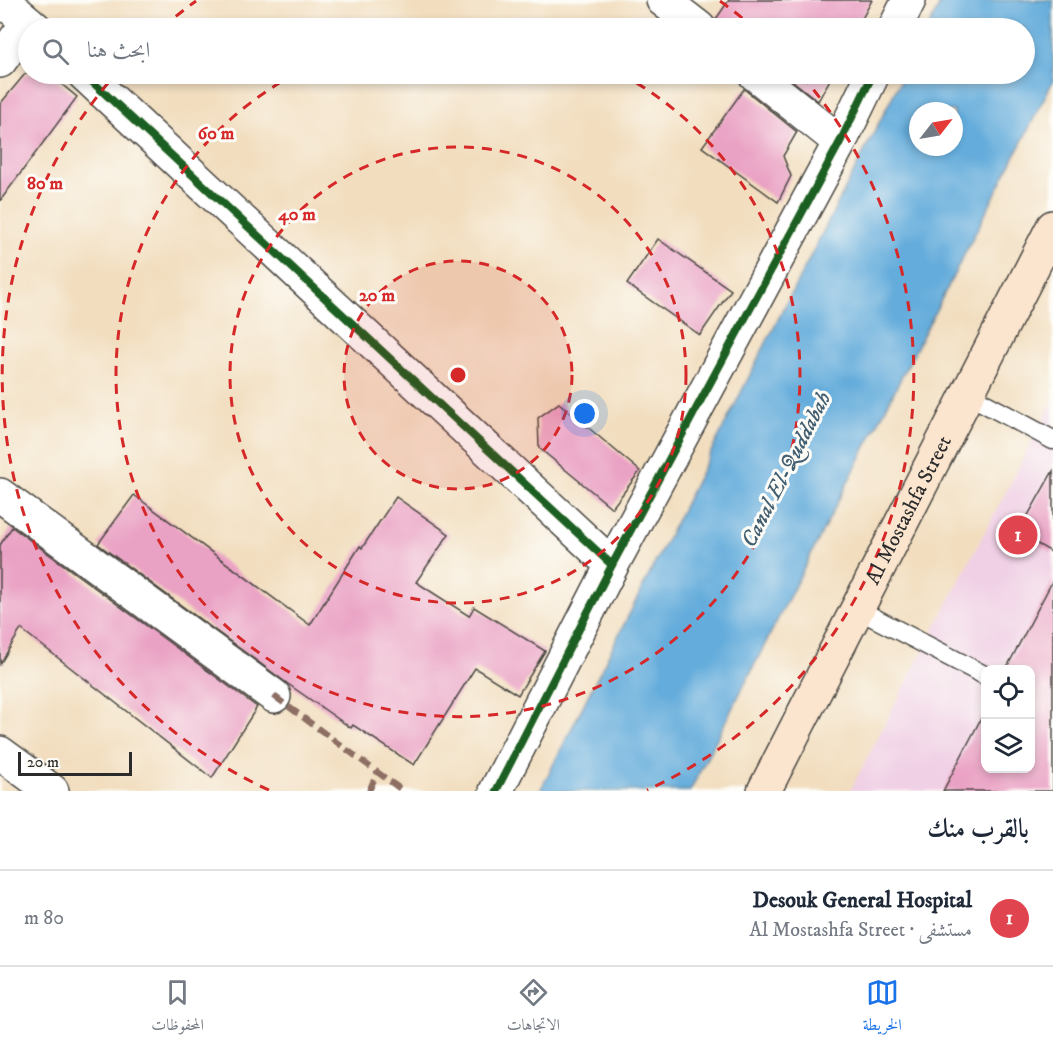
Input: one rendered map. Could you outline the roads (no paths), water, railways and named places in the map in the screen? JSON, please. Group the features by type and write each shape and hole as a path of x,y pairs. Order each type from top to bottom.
{"main road":[{"name":"Al Mostashfa Street","path":"764,791 1053,227"}],"street":[{"path":"2,0 24,18"},
{"path":"663,0 686,18"},
{"path":"900,18 909,0"},
{"path":"0,61 18,41"},
{"path":"95,84 612,565"},
{"path":"768,84 840,142"},
{"path":"496,791 612,565 840,142 868,84"},
{"path":"0,495 274,696"},
{"path":"0,753 52,791"}],"lane":[{"path":"967,394 1053,440"},
{"path":"857,609 981,673"}],"water":[{"name":"Canal El-Quddabah","path":"942,0 1053,0 1053,81 690,791 540,791 899,84 1035,84 1035,18 933,18"}],"place":[{"name":"Desouk General Hospital","path":"1018,535"}]}
